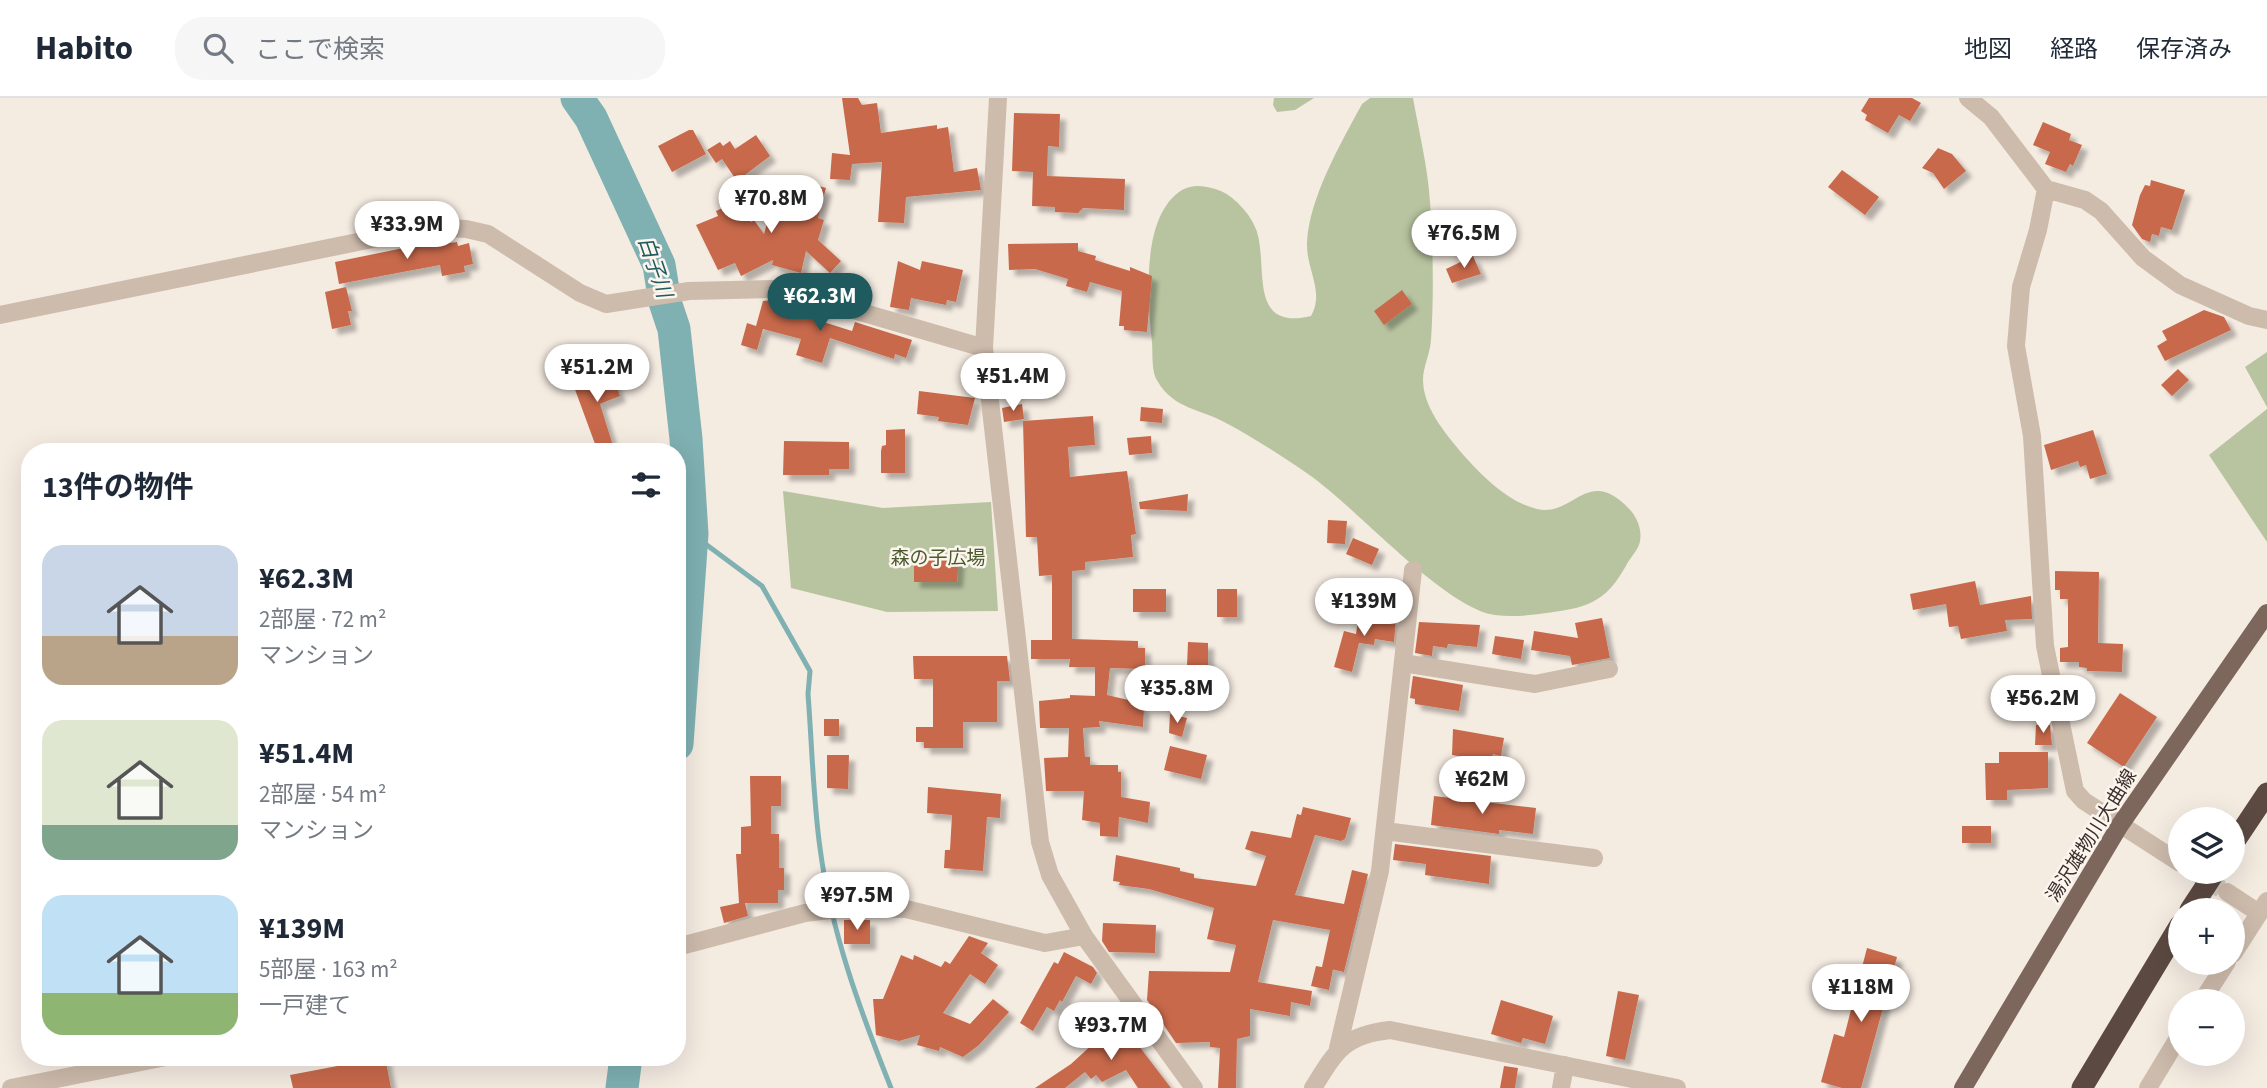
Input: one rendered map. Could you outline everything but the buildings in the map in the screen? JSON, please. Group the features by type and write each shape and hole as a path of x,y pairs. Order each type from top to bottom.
{"highway":[{"path":"2245,826 2267,793"},
{"path":"2082,1088 2168,945"}],"main road":[{"name":"湯沢雄物川大曲線","path":"1964,1088 2120,825 2267,613"}],"street":[{"path":"998,98 984,348 1041,842 1050,875 1084,936 1194,1088"},
{"path":"1968,98 1991,117 2046,189 2085,200 2101,211 2143,258 2180,285 2249,316 2267,320"},
{"path":"2046,189 2043,213 2021,287 2016,319 2016,345 2032,436 2045,646 2075,791 2084,802 2168,855"},
{"path":"0,315 431,227 449,227 488,234 594,300 606,304 627,303 689,291 772,289 799,294 984,348"},
{"path":"1313,1088 1338,1048 1380,871 1413,570"},
{"path":"1403,663 1535,684 1609,669"},
{"path":"1385,831 1594,858"},
{"path":"2227,892 2263,907 2245,935"},
{"path":"686,945 821,911 846,908 905,909 1045,943 1084,936"},
{"path":"1338,1048 1355,1038 1390,1030 1677,1088"},
{"path":"2148,1088 2168,1055"},
{"path":"1561,1088 1565,1065"},
{"path":"11,1088 121,1066"}],"green space":[{"path":"1274,98 1314,98 1295,110 1277,112 1273,105"},
{"path":"1370,98 1413,98 1427,176 1432,236 1431,340 1423,380 1430,409 1441,427 1494,486 1515,500 1537,509 1550,510 1582,495 1603,492 1616,498 1631,511 1637,521 1640,537 1635,552 1607,591 1585,605 1515,616 1495,615 1474,608 1426,576 1308,474 1217,418 1172,398 1156,378 1149,305 1150,260 1159,219 1168,202 1182,190 1196,186 1216,189 1232,198 1255,226 1260,247 1264,293 1269,306 1278,314 1291,318 1311,316 1315,307 1316,289 1307,243 1313,208 1327,171 1345,136 1362,104"},
{"path":"2267,352 2267,407 2245,367"},
{"path":"2267,409 2267,542 2209,455"},
{"name":"森の子広場","path":"783,491 883,508 991,502 998,611 887,612 791,588"}],"waterway":[{"name":"白子川","path":"577,98 591,118 659,265 665,302 674,329 686,439 692,534 686,618"},
{"path":"692,534 762,586 810,671 808,694 814,791 831,910 848,970 891,1088"},
{"name":"白子川","path":"622,1088 625,1066"}],"tunnel":[{"path":"2213,884 2221,889"}]}
